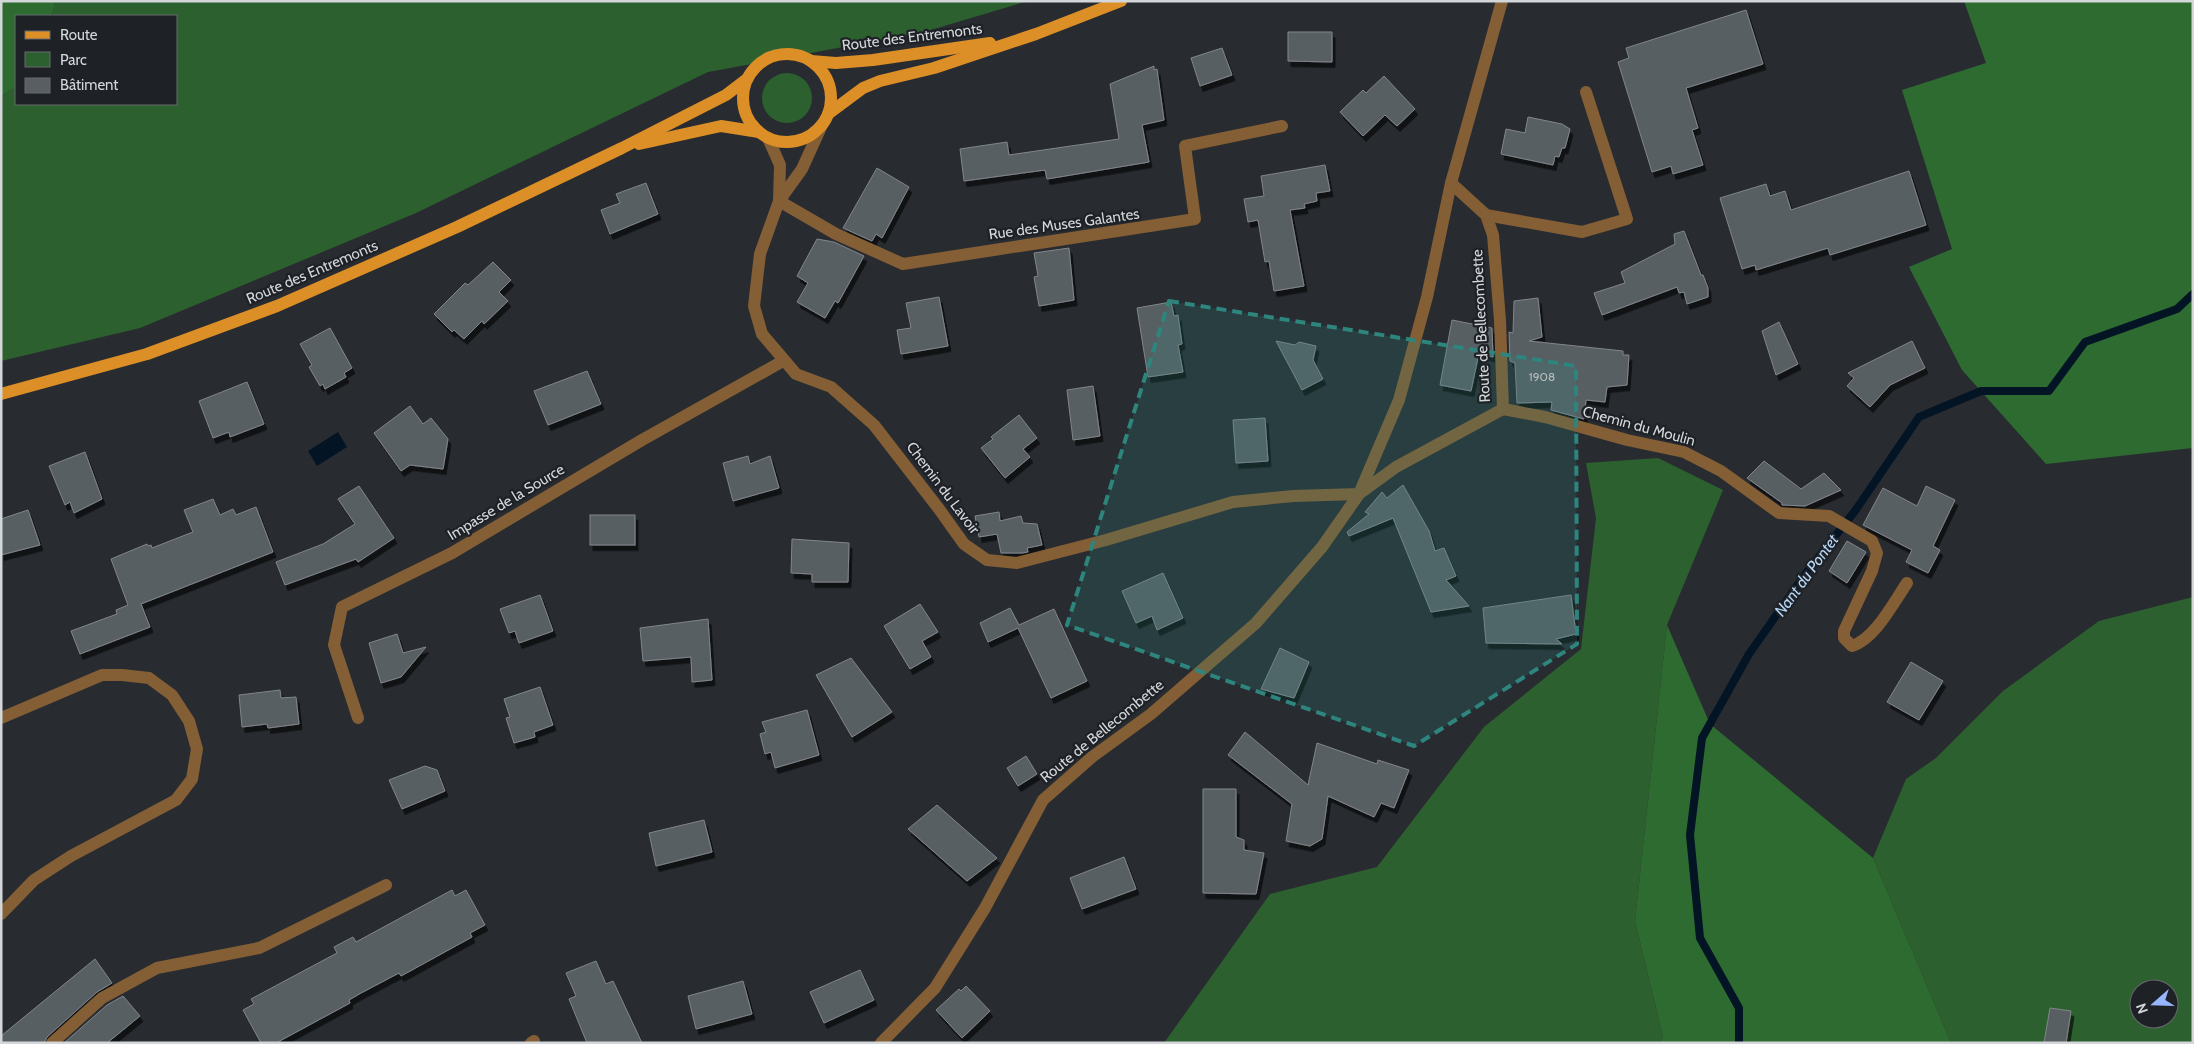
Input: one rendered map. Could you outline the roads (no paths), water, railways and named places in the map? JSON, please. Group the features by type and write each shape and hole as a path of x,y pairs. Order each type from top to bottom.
{"main road":[{"name":"Route des Entremonts","path":"622,148 720,126 764,135 776,140 793,142 809,136 863,88 880,81 934,68 1036,34 1121,1"},
{"name":"Route des Entremonts","path":"1,394 147,354 277,306 457,227 622,148 726,94 747,79 753,70 770,57 791,54 811,61 836,63 873,60 1016,40"},
{"path":"811,61 827,79 831,102 825,120"},
{"path":"747,79 743,102 751,123 764,135"}],"street":[{"name":"Route de Bellecombette","path":"881,1043 936,988 985,908 1043,800 1092,757 1151,714 1256,623 1322,547 1359,494 1399,400 1427,297 1451,183 1502,1"},
{"path":"1451,183 1486,215 1582,232 1628,219 1586,92"},
{"name":"Chemin du Lavoir","path":"825,120 802,169 779,201 760,254 754,306 762,334 796,374 831,388 874,425 964,544 987,560 1017,563 1106,540 1232,502 1293,496 1359,494"},
{"name":"Rue des Muses Galantes","path":"779,201 836,234 903,264 1196,219 1185,146 1282,126"},
{"name":"Chemin du Lavoir","path":"764,135 780,164 779,201"},
{"name":"Route de Bellecombette","path":"1359,494 1396,467 1502,409 1500,320 1494,244 1486,215"},
{"name":"Impasse de la Source","path":"358,718 334,645 342,607 452,553 642,440 784,361"},
{"name":"Chemin du Moulin","path":"1502,409 1545,417 1627,440 1684,452 1721,472 1779,513 1829,516 1872,541 1877,553 1872,570 1844,631 1844,638 1852,646 1860,644 1883,620 1907,583"},
{"path":"1,718 102,675 149,678 172,695 189,721 197,749 192,779 176,800 70,856 34,880 1,914"},
{"path":"52,1043 102,998 157,968 259,948 386,884"}],"water":[{"path":"338,432 347,447 317,466 308,451"}],"waterway":[{"name":"Nant du Pontet","path":"1739,1043 1739,1008 1700,938 1690,835 1702,738 1749,654 1806,573 1855,511 1919,417 1981,391 2049,391 2085,342 2177,309 2193,294"}]}
